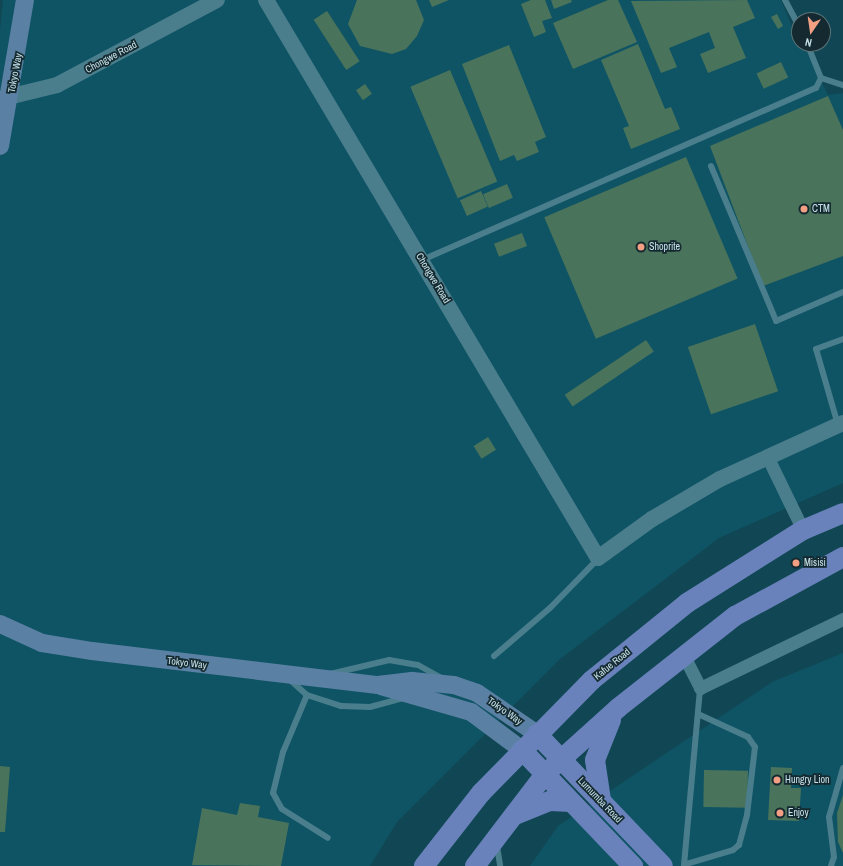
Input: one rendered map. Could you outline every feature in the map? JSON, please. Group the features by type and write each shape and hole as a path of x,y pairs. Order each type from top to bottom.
{"main road":[{"name":"Tokyo Way","path":"0,146 5,99 25,0"},
{"name":"Kafue Road","path":"424,866 481,793 537,734 592,680 687,602 803,530 843,513"},
{"path":"475,866 510,818 545,774 618,708 735,616 843,557"},
{"name":"Tokyo Way","path":"0,624 42,643 378,685 412,681 454,685 477,693 537,734"},
{"name":"Tokyo Way","path":"378,685 410,697 471,712 522,750"},
{"path":"600,800 595,760 618,708"},
{"name":"Lumumba Road","path":"537,734 663,866"},
{"path":"522,750 633,866"},
{"path":"510,818 544,803 571,802"}],"street":[{"name":"Chongwe Road","path":"5,99 57,85 216,0"},
{"name":"Chongwe Road","path":"266,0 598,558"},
{"path":"598,558 652,519 767,456 840,424"},
{"path":"767,456 803,530"},
{"path":"684,656 700,688 843,618"}],"lane":[{"path":"785,0 791,12"},
{"path":"422,260 816,88 821,78 810,52"},
{"path":"821,78 843,85"},
{"path":"711,166 776,321 843,292"},
{"path":"840,424 816,348 843,339"},
{"path":"494,656 550,608 598,558"},
{"path":"317,678 353,666 389,660 418,665 454,685"},
{"path":"284,674 307,695 323,703 358,708 410,697"},
{"path":"698,714 748,737 755,747 748,815 739,845 733,850 685,865 700,688"},
{"path":"307,695 283,752 273,793 282,809 328,838"},
{"path":"831,866 834,857 830,817 843,768"},
{"path":"497,836 500,866"}],"shaded area":[{"path":"3,0 781,0 791,24 791,52 807,52 828,95 843,93 843,483 719,538 560,659 397,822 370,866 0,866 0,31"},
{"path":"843,653 843,866 530,866 558,826 772,682"}],"building":[{"path":"357,0 416,0 424,20 417,36 406,49 392,54 360,46 348,24"},
{"path":"429,0 449,0 432,7"},
{"path":"531,0 545,0 552,18 542,21 546,32 534,37 521,4"},
{"path":"551,0 571,0 572,2 554,9"},
{"path":"608,0 618,0 637,42 573,69 553,23"},
{"path":"747,0 755,18 733,27 746,58 708,73 700,54 715,48 709,32 669,48 677,67 661,73 631,1"},
{"path":"327,11 360,61 346,70 314,20"},
{"path":"777,14 783,26 778,29 771,17"},
{"path":"638,44 665,109 671,107 680,129 631,149 623,128 629,126 601,60"},
{"path":"509,45 546,137 535,142 539,152 517,161 514,155 500,161 462,64"},
{"path":"781,62 788,77 764,89 757,73"},
{"path":"450,70 497,181 458,198 410,87"},
{"path":"365,84 372,94 363,100 356,90"},
{"path":"828,96 843,130 843,256 763,286 710,146"},
{"name":"Shoprite","path":"686,157 738,279 596,339 544,217"},
{"path":"507,184 513,198 489,208 483,194"},
{"path":"481,191 488,207 467,216 460,200"},
{"path":"522,233 527,246 499,257 494,244"},
{"path":"755,324 778,391 711,414 688,347"},
{"path":"646,340 654,352 573,406 565,395"},
{"path":"488,437 496,450 482,459 474,446"},
{"path":"0,766 10,767 5,832 0,832"},
{"path":"771,767 792,768 791,788 801,788 799,821 768,820"},
{"path":"704,770 748,771 747,808 703,807"},
{"path":"843,795 843,853 838,842 837,813"},
{"path":"240,803 260,806 258,817 289,823 281,866 192,865 202,808 237,815"}],"place":[{"name":"CTM","path":"804,209"},
{"name":"Shoprite","path":"641,247"},
{"name":"Misisi","path":"796,563"},
{"name":"Hungry Lion","path":"777,780"},
{"name":"Enjoy","path":"780,813"}]}
